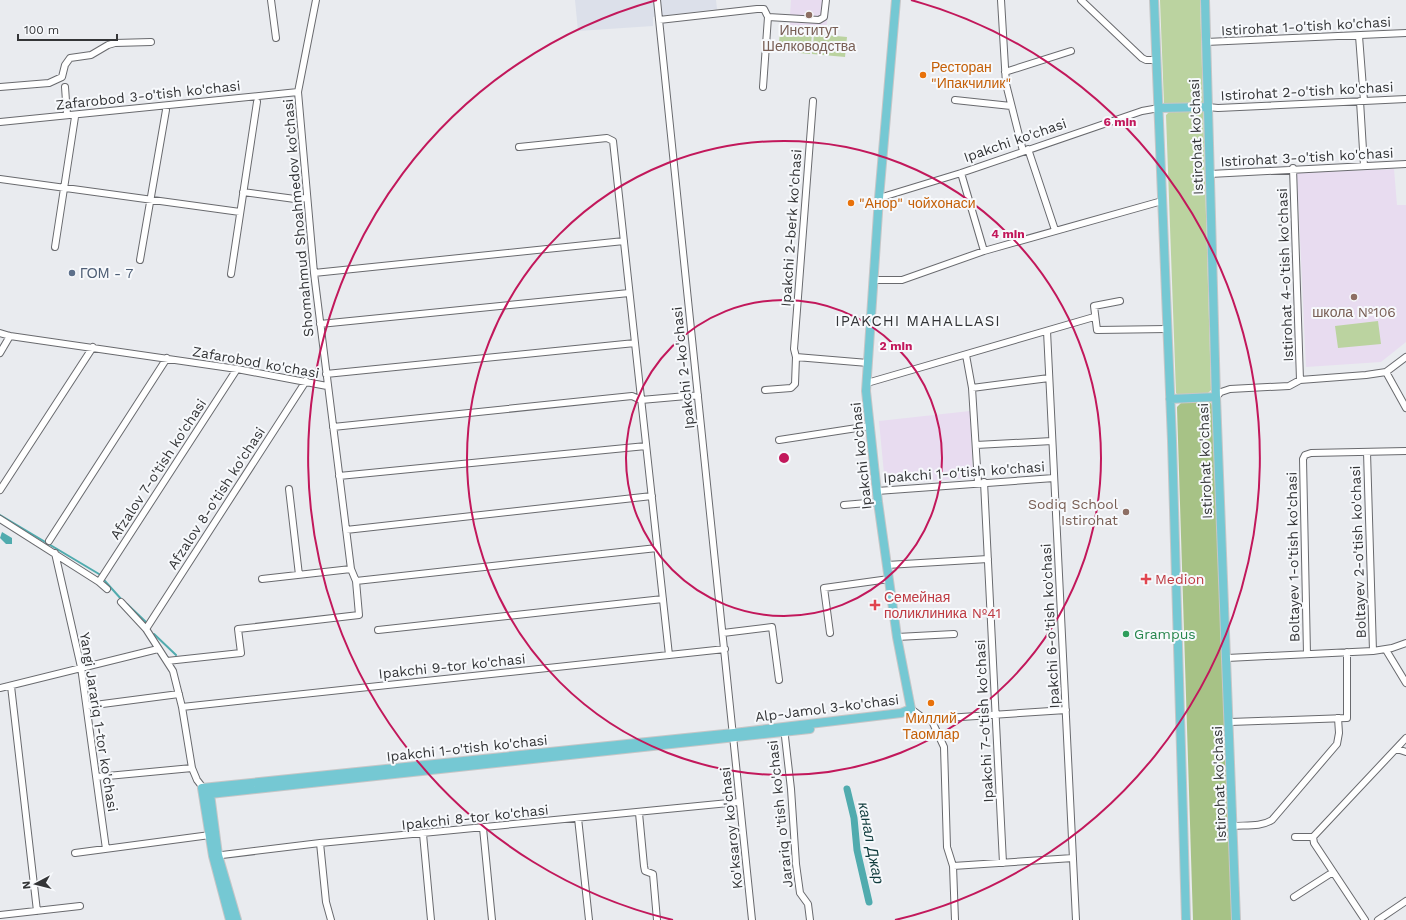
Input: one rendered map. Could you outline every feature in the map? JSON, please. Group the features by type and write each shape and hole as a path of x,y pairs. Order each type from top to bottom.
{"main road":[{"name":"Ipakchi ko'chasi","path":"896,0 879,198 867,383 878,502 897,637 911,709"},
{"path":"1154,0 1170,399 1186,920"},
{"name":"Istirohat ko'chasi","path":"1205,0 1216,397 1230,722 1236,920"},
{"path":"1159,108 1208,107"},
{"path":"1170,399 1216,397"},
{"name":"Alp-Jamol 3-ko'chasi","path":"734,736 901,713 911,709"},
{"name":"Ipakchi 1-o'tish ko'chasi","path":"202,788 734,736"},
{"name":"Ipakchi 1-o'tish ko'chasi","path":"210,794 734,736"},
{"path":"202,788 210,836 230,920"},
{"path":"210,794 215,855 237,920"}],"street":[{"path":"271,0 276,38"},
{"name":"Shomahmud Shoahmedov ko'chasi","path":"316,0 298,92 314,273 327,386"},
{"name":"Ipakchi 2-ko'chasi","path":"657,0 734,736"},
{"path":"768,17 822,19 824,17 826,0"},
{"path":"1001,0 1005,72 1011,106 1055,230"},
{"path":"1082,0 1142,58 1146,60 1157,60"},
{"path":"659,20 764,9 768,17 763,87"},
{"name":"Istirohat 1-o'tish ko'chasi","path":"1206,42 1406,33"},
{"path":"1359,36 1364,166"},
{"path":"0,87 49,82 62,77 65,65 70,58 93,55 108,45 151,42"},
{"path":"1005,72 1071,51"},
{"path":"65,86 66,115"},
{"name":"Zafarobod 3-o'tish ko'chasi","path":"0,122 298,92"},
{"name":"Istirohat 2-o'tish ko'chasi","path":"1208,107 1218,108 1406,99"},
{"path":"955,100 1011,106"},
{"name":"Ipakchi 2-berk ko'chasi","path":"765,390 793,387 796,357 794,349 813,101"},
{"path":"231,274 257,102"},
{"name":"Ipakchi ko'chasi","path":"879,198 1142,111 1159,108"},
{"path":"140,260 166,110"},
{"path":"55,247 63,187 75,117"},
{"path":"519,147 607,138 613,141 669,655"},
{"name":"Istirohat 3-o'tish ko'chasi","path":"1210,174 1293,168 1406,164"},
{"name":"Istirohat 4-o'tish ko'chasi","path":"1293,168 1300,380"},
{"path":"961,172 984,251"},
{"path":"0,179 240,212"},
{"path":"243,192 295,199 307,198"},
{"path":"873,280 902,280 984,251 1162,201"},
{"path":"314,273 624,241"},
{"path":"320,324 629,293"},
{"path":"1120,301 1094,306 1094,317 1097,330 1167,329"},
{"path":"867,383 1094,317"},
{"name":"Ipakchi 6-o'tish ko'chasi","path":"1047,331 1076,920"},
{"name":"Zafarobod ko'chasi","path":"0,333 10,336 237,369 327,386 351,569 356,581 360,615 238,629 241,653 167,661"},
{"path":"0,353 10,336"},
{"path":"326,374 635,343"},
{"path":"0,490 93,347"},
{"name":"Ipakchi 7-o'tish ko'chasi","path":"966,355 972,388 976,445 988,559 1003,863"},
{"path":"796,357 868,363"},
{"path":"1216,397 1221,392 1230,389 1289,386 1300,380 1386,372 1406,357"},
{"path":"49,541 167,358"},
{"name":"Afzalov 7-o'tish ko'chasi","path":"99,582 237,369"},
{"path":"1386,372 1406,408"},
{"path":"972,388 1049,378"},
{"name":"Afzalov 8-o'tish ko'chasi","path":"146,629 306,381"},
{"path":"333,427 632,396 641,400 698,395"},
{"path":"779,440 870,426"},
{"path":"976,445 1052,442"},
{"path":"339,476 646,446"},
{"path":"1367,452 1406,450"},
{"name":"Boltayev 1-o'tish ko'chasi","path":"1307,654 1303,459 1305,455 1311,453 1367,452"},
{"name":"Boltayev 2-o'tish ko'chasi","path":"1367,452 1373,651"},
{"name":"Ipakchi 1-o'tish ko'chasi","path":"877,491 1054,478"},
{"path":"289,489 300,575"},
{"path":"346,530 652,496"},
{"path":"844,505 878,502"},
{"path":"0,519 55,553 99,582 107,589"},
{"path":"356,581 658,548"},
{"name":"Yangi Jarariq 1-tor ko'chasi","path":"55,553 81,667 106,849"},
{"path":"887,565 988,559"},
{"path":"262,579 351,569"},
{"path":"830,633 824,588 889,578"},
{"path":"378,630 663,599"},
{"path":"121,602 146,629 172,671 182,706 192,768 202,788 210,794"},
{"path":"723,633 772,627 779,680"},
{"path":"897,637 954,634"},
{"path":"1227,658 1386,650 1406,644"},
{"path":"0,688 158,649"},
{"name":"Ipakchi 9-tor ko'chasi","path":"182,706 725,649"},
{"path":"1386,650 1406,683"},
{"path":"1230,722 1338,718 1348,716 1347,652"},
{"path":"11,686 37,911"},
{"path":"87,706 179,694"},
{"path":"911,709 923,718 931,719 1066,710"},
{"path":"1233,826 1258,825 1272,820 1337,744 1339,733 1338,718"},
{"path":"931,719 944,747 948,847 953,866 956,920"},
{"name":"Jarariq o'tish ko'chasi","path":"784,730 791,790 796,864 800,893 808,904 810,920"},
{"name":"Ko'ksaroy ko'chasi","path":"734,736 739,802 752,920"},
{"path":"1295,837 1313,837 1406,738"},
{"path":"1397,749 1406,752"},
{"path":"97,776 192,768"},
{"name":"Ipakchi 8-tor ko'chasi","path":"215,855 320,843 639,813 739,802"},
{"path":"639,813 645,871 653,874 657,920"},
{"path":"578,818 589,920"},
{"path":"483,828 492,920"},
{"path":"423,834 431,920"},
{"path":"75,853 210,836"},
{"path":"1313,837 1314,843 1365,920"},
{"path":"320,843 326,902 331,920"},
{"path":"953,866 1073,858"},
{"path":"1294,897 1333,872"},
{"path":"1378,920 1406,901"},
{"path":"0,915 80,906"}],"shaded area":[{"path":"575,0 716,0 717,9 653,17 653,26 578,31"},
{"name":"Институт Шелководства","path":"791,0 829,0 826,33 789,30"},
{"name":"школа №106","path":"1394,169 1397,205 1406,205 1406,342 1381,362 1306,367 1297,173"},
{"path":"970,411 973,478 885,484 879,421"}],"green space":[{"path":"1160,0 1200,0 1203,103 1164,104"},
{"path":"780,32 812,34 810,54 778,51"},
{"path":"814,34 847,37 845,57 812,54"},
{"path":"1203,110 1211,390 1208,393 1178,395 1176,393 1166,115 1169,112"},
{"path":"1378,321 1381,344 1338,348 1335,326"},
{"path":"1209,401 1212,405 1232,920 1193,920 1177,407 1181,403"}],"water":[{"path":"2,532 12,538 12,544 6,544 0,538"}],"waterway":[{"path":"0,515 99,574"},
{"path":"104,580 122,600"},
{"path":"127,604 147,623"},
{"path":"154,634 176,655"},
{"name":"канал Джар","path":"847,789 854,818 857,850 869,902"}],"place":[{"name":"Институт Шелководства","path":"809,15"},
{"name":"Ресторан \"Ипакчилик\"","path":"923,75"},
{"name":"\"Анор\" чойхонаси","path":"851,203"},
{"name":"ГОМ - 7","path":"72,273"},
{"name":"школа №106","path":"1354,297"},
{"name":"Sodiq School Istirohat","path":"1126,512"},
{"name":"Medion","path":"1146,579"},
{"name":"Семейная поликлиника №41","path":"875,605"},
{"name":"Grampus","path":"1126,634"},
{"name":"Миллий Таомлар","path":"931,703"}],"district":[{"name":"IPAKCHI MAHALLASI","path":"918,321"}]}
